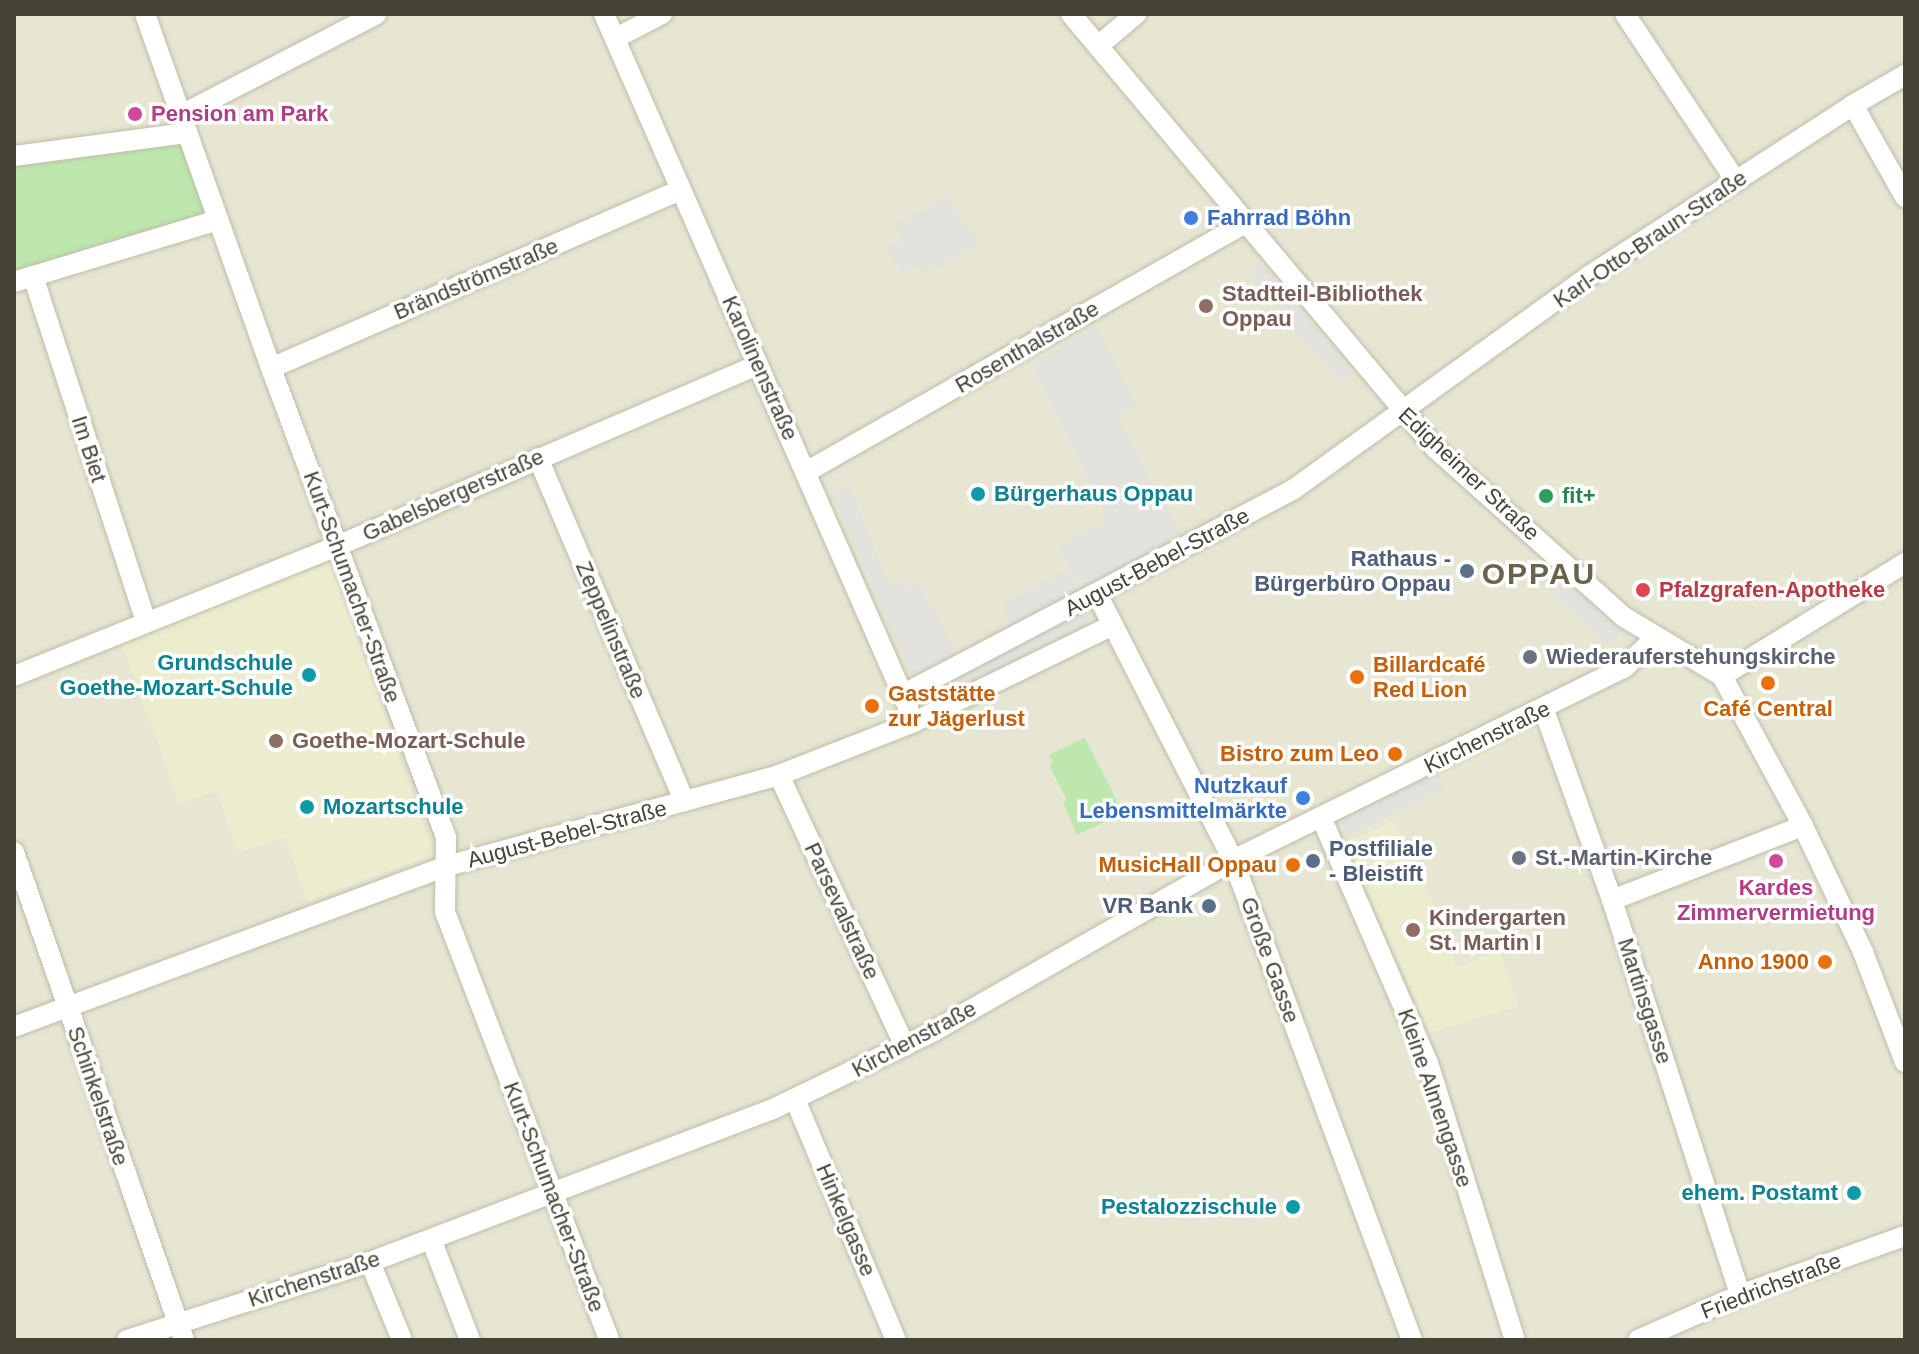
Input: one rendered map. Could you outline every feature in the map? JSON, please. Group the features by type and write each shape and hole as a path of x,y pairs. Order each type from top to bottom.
{"street":[{"name":"Kurt-Schumacher-Straße","path":"145,14 271,368 446,837 445,912 609,1340"},
{"path":"14,156 184,124 377,14"},
{"name":"Karolinenstraße","path":"604,14 914,722"},
{"path":"616,38 662,14"},
{"name":"Edigheimer Straße","path":"1071,14 1247,222 1402,413 1436,449 1624,617 1722,676"},
{"path":"1098,46 1136,14"},
{"path":"1625,14 1736,181"},
{"name":"Karl-Otto-Braun-Straße","path":"1402,413 1589,276 1853,105 1905,75"},
{"path":"1853,105 1905,197"},
{"name":"Brändströmstraße","path":"271,368 681,190"},
{"path":"24,279 218,220"},
{"name":"Rosenthalstraße","path":"806,472 1247,222"},
{"name":"Im Biet","path":"24,279 146,622"},
{"name":"Gabelsbergerstraße","path":"14,676 337,546 758,365"},
{"name":"August-Bebel-Straße","path":"902,695 1294,489 1402,413"},
{"name":"Zeppelinstraße","path":"538,458 684,801"},
{"path":"1905,563 1722,676 1803,826 1863,952 1905,1062"},
{"name":"Große Gasse","path":"1097,594 1233,860 1412,1340"},
{"name":"August-Bebel-Straße","path":"14,1027 447,866 779,775 914,722 1113,625"},
{"name":"Kirchenstraße","path":"127,1340 180,1332 795,1099 905,1046 1233,860 1544,710 1624,668 1655,638"},
{"name":"Martinsgasse","path":"1544,710 1612,900 1740,1295"},
{"name":"Parsevalstraße","path":"779,775 905,1046"},
{"name":"Kleine Almengasse","path":"1321,817 1428,1063 1515,1340"},
{"path":"1612,900 1803,826"},
{"name":"Schinkelstraße","path":"14,852 180,1332"},
{"name":"Hinkelgasse","path":"795,1099 896,1340"},
{"name":"Friedrichstraße","path":"1638,1340 1740,1295 1905,1236"},
{"path":"431,1239 470,1340"},
{"path":"370,1262 402,1340"}],"shaded area":[{"path":"14,14 1905,14 1905,1340 14,1340"},
{"path":"946,198 980,244 924,274 917,264 901,273 888,249 904,240 896,225"},
{"path":"1260,261 1354,373 1341,384 1247,272"},
{"path":"1096,325 1136,405 1118,417 1181,535 1080,588 1059,545 1108,520 1032,366"},
{"path":"849,485 890,586 903,580 908,588 919,584 956,653 911,675 832,492"},
{"name":"Goethe-Mozart-Schule","path":"329,561 434,855 308,901 284,837 239,853 216,791 180,804 122,644"},
{"path":"1553,569 1620,632 1608,645 1541,582"},
{"path":"1068,571 1092,626 940,706 932,690 1022,644 1001,603"},
{"path":"1436,772 1444,788 1349,837 1341,821"},
{"name":"Kindergarten St. Martin I","path":"1394,820 1422,877 1457,968 1498,949 1518,1006 1430,1033 1346,843"}],"green space":[{"path":"180,143 208,216 14,275 14,164"},
{"path":"1085,738 1123,813 1077,835 1063,803 1067,800 1049,765 1053,762 1049,755"}],"place":[{"name":"Pension am Park","path":"135,114"},
{"name":"Fahrrad Böhn","path":"1191,218"},
{"name":"Stadtteil-Bibliothek Oppau","path":"1206,306"},
{"name":"Bürgerhaus Oppau","path":"978,494"},
{"name":"fit+","path":"1546,496"},
{"name":"Rathaus - Bürgerbüro Oppau","path":"1467,571"},
{"name":"Pfalzgrafen-Apotheke","path":"1643,590"},
{"name":"Wiederauferstehungskirche","path":"1530,657"},
{"name":"Grundschule Goethe-Mozart-Schule","path":"309,675"},
{"name":"Billardcafé Red Lion","path":"1357,677"},
{"name":"Café Central","path":"1768,683"},
{"name":"Gaststätte zur Jägerlust","path":"872,706"},
{"name":"Goethe-Mozart-Schule","path":"276,741"},
{"name":"Bistro zum Leo","path":"1395,754"},
{"name":"Nutzkauf Lebensmittelmärkte","path":"1303,798"},
{"name":"Mozartschule","path":"307,807"},
{"name":"St.-Martin-Kirche","path":"1519,858"},
{"name":"Postfiliale - Bleistift","path":"1313,861"},
{"name":"Kardes Zimmervermietung","path":"1776,861"},
{"name":"MusicHall Oppau","path":"1293,865"},
{"name":"VR Bank","path":"1209,906"},
{"name":"Kindergarten St. Martin I","path":"1413,930"},
{"name":"Anno 1900","path":"1825,962"},
{"name":"ehem. Postamt","path":"1854,1193"},
{"name":"Pestalozzischule","path":"1293,1207"}],"district":[{"name":"OPPAU","path":"1539,574"}]}
